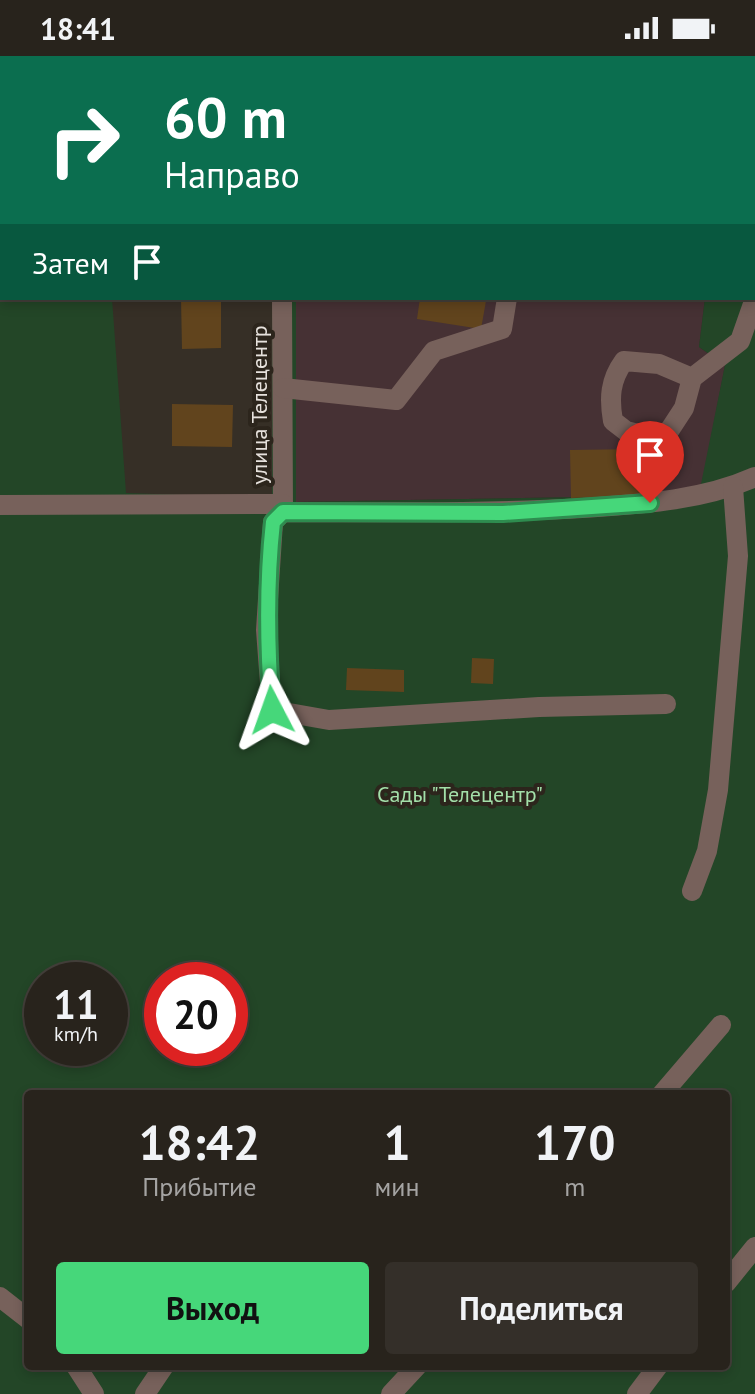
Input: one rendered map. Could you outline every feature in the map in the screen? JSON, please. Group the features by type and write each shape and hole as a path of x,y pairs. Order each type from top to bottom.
{"street":[{"name":"улица Телецентр","path":"282,300 283,508 273,522 266,630 272,710 329,720 539,707 666,704"},
{"path":"283,388 396,400 434,351 502,329 507,300"},
{"path":"692,378 659,364 624,361 614,375 609,400 613,421 626,431 650,437 669,431 684,408 692,378 740,341 754,300"},
{"path":"0,505 503,513 650,503 733,487 755,477"},
{"path":"692,891 707,851 718,790 738,556 733,487"},
{"path":"665,1090 721,1025"},
{"path":"730,1278 755,1247"},
{"path":"0,1297 24,1316"},
{"path":"79,1370 94,1394"},
{"path":"145,1394 161,1370"},
{"path":"391,1394 413,1370"},
{"path":"637,1394 655,1370"}],"shaded area":[{"path":"296,300 705,300 699,347 725,365 701,489 641,496 295,502"}],"green space":[{"name":"Сады \"Телецентр\"","path":"0,300 112,300 126,493 272,498 272,300 296,300 296,502 641,496 700,489 725,365 699,347 705,300 755,300 755,1394 0,1394"}],"building":[{"path":"181,300 221,300 221,348 182,349"},
{"path":"420,300 486,301 481,329 417,319"},
{"path":"172,404 233,405 232,447 172,446"},
{"path":"640,449 641,496 571,498 570,450"},
{"path":"472,658 494,659 493,684 471,683"},
{"path":"347,668 404,670 404,692 346,690"}],"route":[{"path":"272,710 266,630 269,559 273,522 283,512 503,513 650,503"}]}
